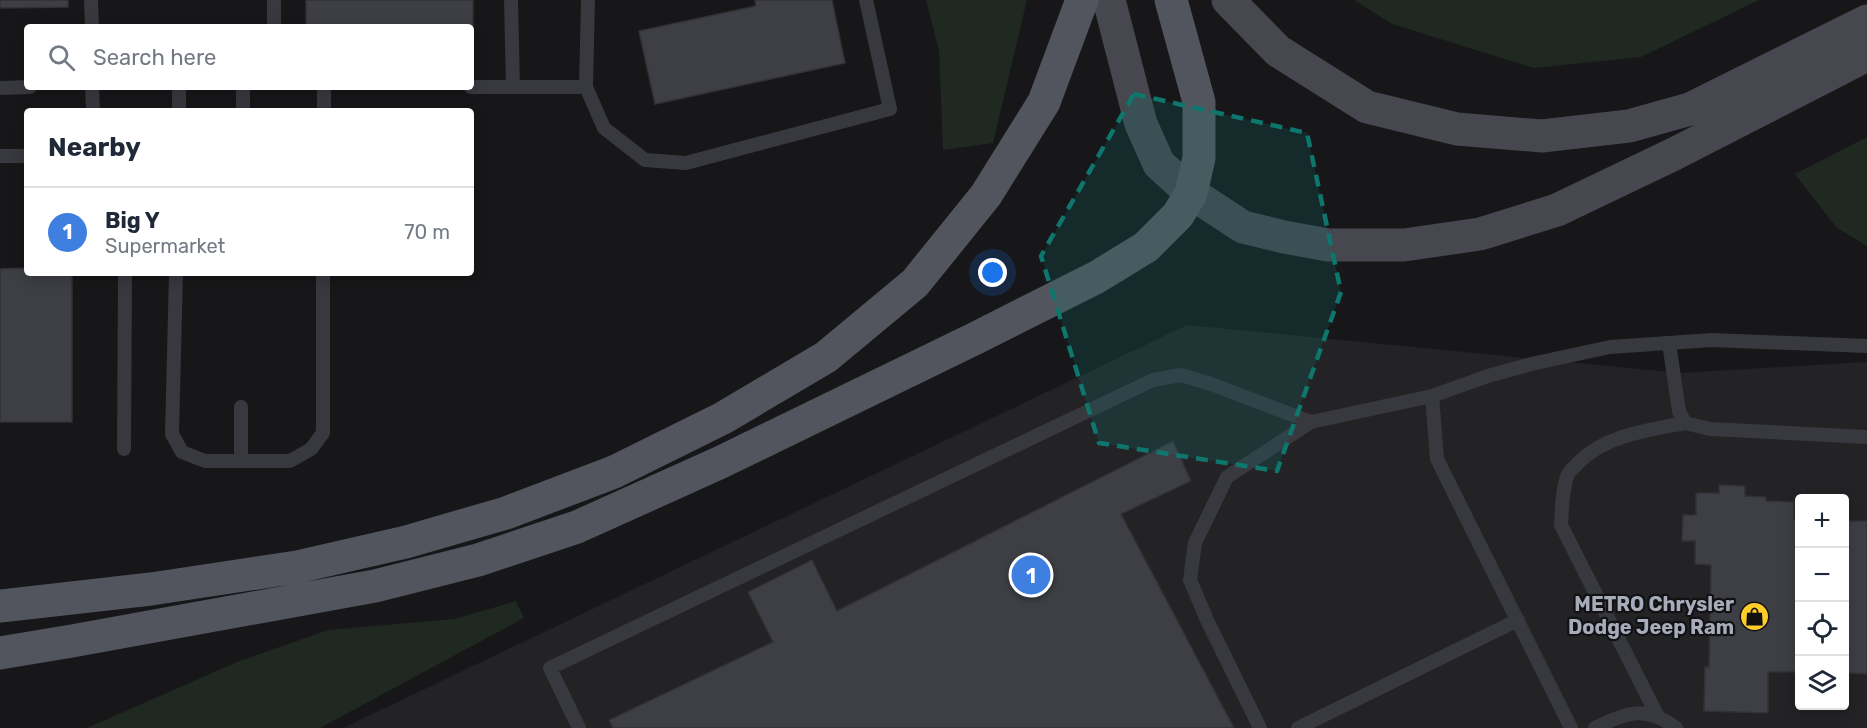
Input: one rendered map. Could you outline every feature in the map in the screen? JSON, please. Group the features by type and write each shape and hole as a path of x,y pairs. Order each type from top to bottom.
{"main road":[{"path":"3,605 151,589 297,567 406,542 506,513 614,472 723,418 826,357 915,283 986,195 1044,102 1082,0"},
{"path":"1109,0 1141,124 1159,164 1191,193 1243,227 1328,245 1404,245 1480,234 1557,210 1674,154 1867,55"},
{"path":"0,653 375,586 478,560 578,527 730,458 1097,277 1146,247 1178,215 1191,193 1199,159 1199,102 1171,0"},
{"path":"1228,0 1278,51 1367,107 1457,129 1542,136 1629,126 1689,109 1867,21"},
{"path":"0,669 72,641"}],"lane":[{"path":"91,0 92,24"},
{"path":"274,0 274,24"},
{"path":"512,0 513,87"},
{"path":"588,0 586,87 604,128 645,160 686,163 890,109 866,0"},
{"path":"0,87 24,87"},
{"path":"474,87 586,87"},
{"path":"92,90 93,108"},
{"path":"179,90 179,108"},
{"path":"243,90 243,108"},
{"path":"324,90 324,108"},
{"path":"0,156 24,156"},
{"path":"124,449 125,276"},
{"path":"176,276 172,434 182,452 205,461 290,461 311,449 323,433 323,276"},
{"path":"1260,728 1207,620 1190,579 1195,543 1227,477 1311,422 1432,396 1488,376 1531,364 1610,347 1712,340 1867,346"},
{"path":"1670,343 1679,411 1685,423"},
{"path":"579,728 550,669 1153,380 1181,375 1311,422"},
{"path":"1432,396 1437,459 1571,728"},
{"path":"241,406 241,461"},
{"path":"1658,717 1561,525 1569,472 1589,452 1611,441 1646,430 1685,423 1710,429 1867,437"},
{"path":"1298,728 1518,620"},
{"path":"1595,728 1613,719 1644,712 1665,720 1676,728"}],"highlighted area":[{"path":"1134,94 1307,133 1341,292 1277,471 1099,443 1041,256"}],"shaded area":[{"path":"926,0 1027,0 993,143 943,150 939,51"},
{"path":"1354,0 1759,0 1641,57 1534,68 1392,24"},
{"path":"1867,137 1867,246 1836,227 1795,174"},
{"path":"1187,325 1680,373 1867,362 1867,728 343,728"},
{"path":"516,601 524,618 320,728 87,728 237,662 328,630 455,619"}],"building":[{"path":"0,0 68,0 68,7 0,8"},
{"path":"306,0 473,0 473,24 306,24"},
{"path":"755,0 832,0 845,63 655,104 639,31 756,6"},
{"path":"24,268 24,276 72,276 72,422 0,422 0,269"},
{"path":"1173,441 1191,481 1121,514 1234,728 613,728 609,720 773,642 748,592 812,560 837,611"},
{"name":"METRO Chrysler Dodge Jeep Ram","path":"1719,485 1745,486 1745,496 1766,497 1766,501 1794,502 1795,672 1768,672 1768,713 1704,711 1705,667 1709,667 1711,565 1695,564 1695,541 1682,541 1683,515 1696,515 1696,493 1719,493"},
{"path":"1849,521 1867,521 1867,674 1849,673"}],"place":[{"name":"Big Y","path":"1031,575"},
{"name":"METRO Chrysler Dodge Jeep Ram","path":"1755,616"}]}
